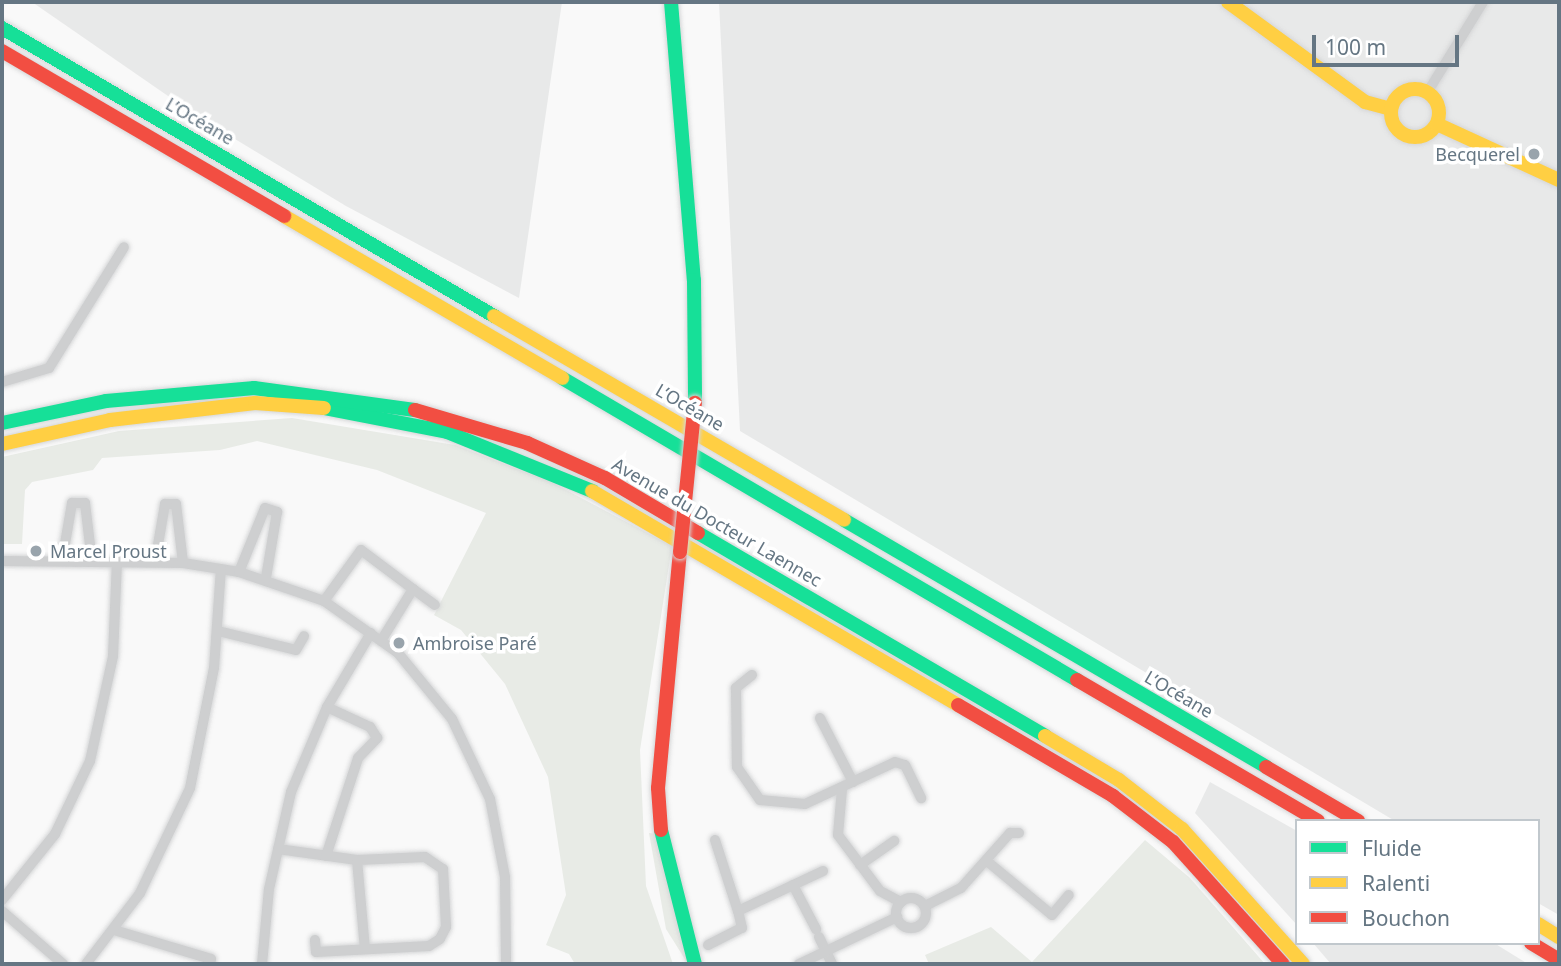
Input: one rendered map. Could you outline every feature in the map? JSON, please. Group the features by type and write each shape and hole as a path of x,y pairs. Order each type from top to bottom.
{"main road":[{"path":"671,2 694,281 695,403 672,620 659,801 695,964"},
{"path":"1228,2 1365,102 1391,109 1404,135 1426,135 1437,124 1437,103 1427,93 1405,91 1391,109"},
{"name":"L’Océane","path":"2,28 1355,819"},
{"path":"2,51 1315,819"},
{"path":"1437,124 1559,180"},
{"name":"Avenue du Docteur Laennec","path":"2,423 106,401 254,388 351,397 450,417 527,443 605,478 1119,780 1182,829 1303,964"},
{"name":"Avenue du Docteur Laennec","path":"2,446 62,431 179,409 255,404 346,410 447,432 524,460 601,495 1113,796 1173,842 1283,964"},
{"path":"1540,926 1559,937"},
{"path":"1534,945 1559,960"}],"street":[{"path":"1427,93 1483,2"},
{"path":"2,382 49,368 124,247"},
{"path":"62,561 72,503 85,503 92,562"},
{"path":"155,562 165,504 176,504 183,564"},
{"path":"239,572 265,508 277,512 266,578"},
{"path":"324,601 361,550 435,606"},
{"path":"2,561 155,562 239,572 266,578 324,601 382,641 452,719 486,789 505,877 506,964"},
{"path":"2,900 55,834 90,761 113,656 117,562"},
{"path":"86,964 114,929 159,861 190,788 218,631 221,569"},
{"path":"382,641 413,589"},
{"path":"218,631 296,650 304,636"},
{"path":"262,964 278,849 291,792 327,707 371,633"},
{"path":"752,675 736,688 734,701 737,767 748,790 760,800 792,805 842,789 895,762 905,765 921,798"},
{"path":"326,856 358,758 377,738 370,727 327,707"},
{"path":"820,718 852,782"},
{"path":"842,789 838,835 880,891 901,902 912,898 925,906"},
{"path":"925,906 961,888 988,862 1010,833 1019,833"},
{"path":"708,945 742,928 715,840"},
{"path":"860,864 894,841"},
{"path":"278,849 357,860 425,857 443,869 446,927 440,939 365,949 316,952 315,940"},
{"path":"357,860 365,949"},
{"path":"988,862 1052,915 1069,895"},
{"path":"738,911 823,871"},
{"path":"793,885 832,964"},
{"path":"799,964 897,917 901,902"},
{"path":"897,917 915,927 926,916 925,906"},
{"path":"2,911 62,964"},
{"path":"114,929 211,959 210,964"}],"shaded area":[{"path":"32,2 562,2 519,298 346,206 197,116"},
{"path":"719,2 1559,2 1559,915 1540,904 1540,819 1392,819 740,431"},
{"path":"292,418 455,445 551,482 672,546 640,750 646,886 673,964 575,964 569,954 546,945 566,895 548,777 505,684 461,630 434,615 486,513 377,470 257,441 220,450 102,458 93,470 32,482 25,490 22,544 2,544 2,457 119,431"},
{"path":"1210,782 1295,830 1295,923 1195,813"},
{"path":"649,833 657,834 688,964 666,929"},
{"path":"1145,840 1190,878 1265,964 929,964 925,955 991,927 1032,962"},
{"path":"1315,945 1497,945 1528,964 1331,964"}],"traffic: fast":[{"path":"671,2 694,280 695,403"},
{"path":"2,28 494,316"},
{"path":"562,378 1077,680"},
{"path":"2,423 106,401 254,388 415,410"},
{"path":"324,408 447,432 592,491"},
{"path":"844,520 1266,767"},
{"path":"698,533 1045,736"},
{"path":"661,830 695,964"}],"traffic: slow":[{"path":"1228,2 1365,102 1391,109"},
{"path":"1415,89 1432,96 1439,113 1432,130 1415,137 1398,130 1391,113 1398,96 1415,89"},
{"path":"1437,124 1559,180"},
{"path":"284,216 562,378"},
{"path":"494,316 844,520"},
{"path":"2,444 110,420 255,403 324,408"},
{"path":"592,491 958,705"},
{"path":"1045,736 1119,780 1182,829 1303,964"},
{"path":"1540,925 1559,937"}],"traffic: jam":[{"path":"2,51 284,216"},
{"path":"680,552 695,403"},
{"path":"415,410 527,443 605,478 698,533"},
{"path":"661,830 658,788 680,552"},
{"path":"1077,680 1315,819"},
{"path":"958,705 1113,796 1173,842 1283,964"},
{"path":"1266,767 1355,819"},
{"path":"1534,945 1559,960"}],"place":[{"name":"Becquerel","path":"1534,154"},
{"name":"Marcel Proust","path":"36,551"},
{"name":"Ambroise Paré","path":"399,643"}]}
